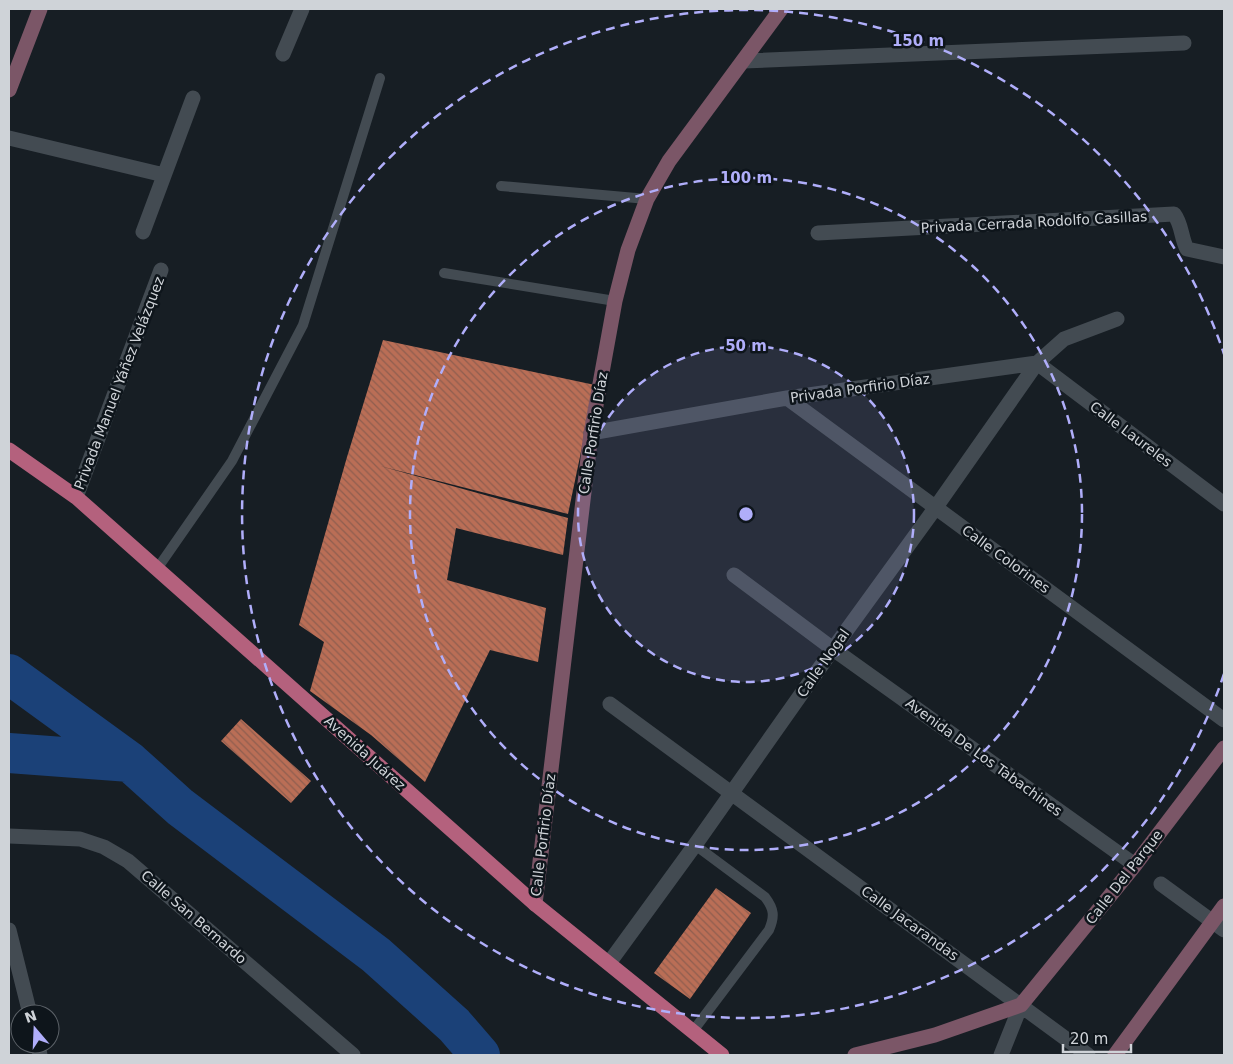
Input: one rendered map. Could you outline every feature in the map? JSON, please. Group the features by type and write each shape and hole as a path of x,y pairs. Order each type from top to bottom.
{"main road":[{"path":"9,90 40,9"},
{"name":"Calle Porfirio Díaz","path":"535,904 591,433 615,301 628,250 647,199 670,160 781,9"},
{"name":"Avenida Juárez","path":"9,450 76,497 535,904 722,1055"},
{"name":"Calle Del Parque","path":"1021,1005 1135,865 1224,748"},
{"path":"1114,1055 1219,926 1224,906"},
{"path":"855,1055 935,1035 1021,1005"}],"street":[{"path":"283,54 302,9"},
{"path":"743,61 1184,42"},
{"path":"143,232 193,98"},
{"path":"9,138 164,174"},
{"name":"Privada Cerrada Rodolfo Casillas","path":"818,233 1174,214 1178,220 1187,249 1224,257"},
{"name":"Privada Manuel Yáñez Velázquez","path":"76,497 161,270"},
{"path":"1037,363 1064,339 1117,319"},
{"name":"Privada Porfirio Díaz","path":"591,433 787,398 1037,363"},
{"name":"Calle Laureles","path":"1037,363 1224,504"},
{"name":"Calle Nogal","path":"609,963 936,508 1037,363"},
{"name":"Calle Colorines","path":"787,398 1224,720"},
{"name":"Avenida De Los Tabachines","path":"734,575 833,649 1135,865"},
{"name":"Calle Jacarandas","path":"610,704 1088,1055"},
{"name":"Calle San Bernardo","path":"9,836 80,840 104,847 128,860 353,1055"},
{"path":"1161,884 1219,926"},
{"path":"9,930 28,1004"},
{"name":"Calle Del Parque","path":"1002,1055 1021,1005"}],"lane":[{"path":"157,569 232,461 303,325 380,78"},
{"path":"500,186 647,199"},
{"path":"444,273 615,301"},
{"path":"692,1031 769,930 774,919 772,907 765,897 695,845"}],"building":[{"path":"383,340 595,385 568,514 380,466 568,518 563,555 456,528 447,580 546,608 538,662 490,650 425,782 371,735 310,691 324,642 299,625"},
{"path":"241,719 311,781 291,803 221,741"},
{"path":"716,888 751,913 690,999 654,973"}],"waterway":[{"path":"9,674 130,762"},
{"path":"9,753 130,762 180,807 376,955 454,1025 480,1055"}]}
